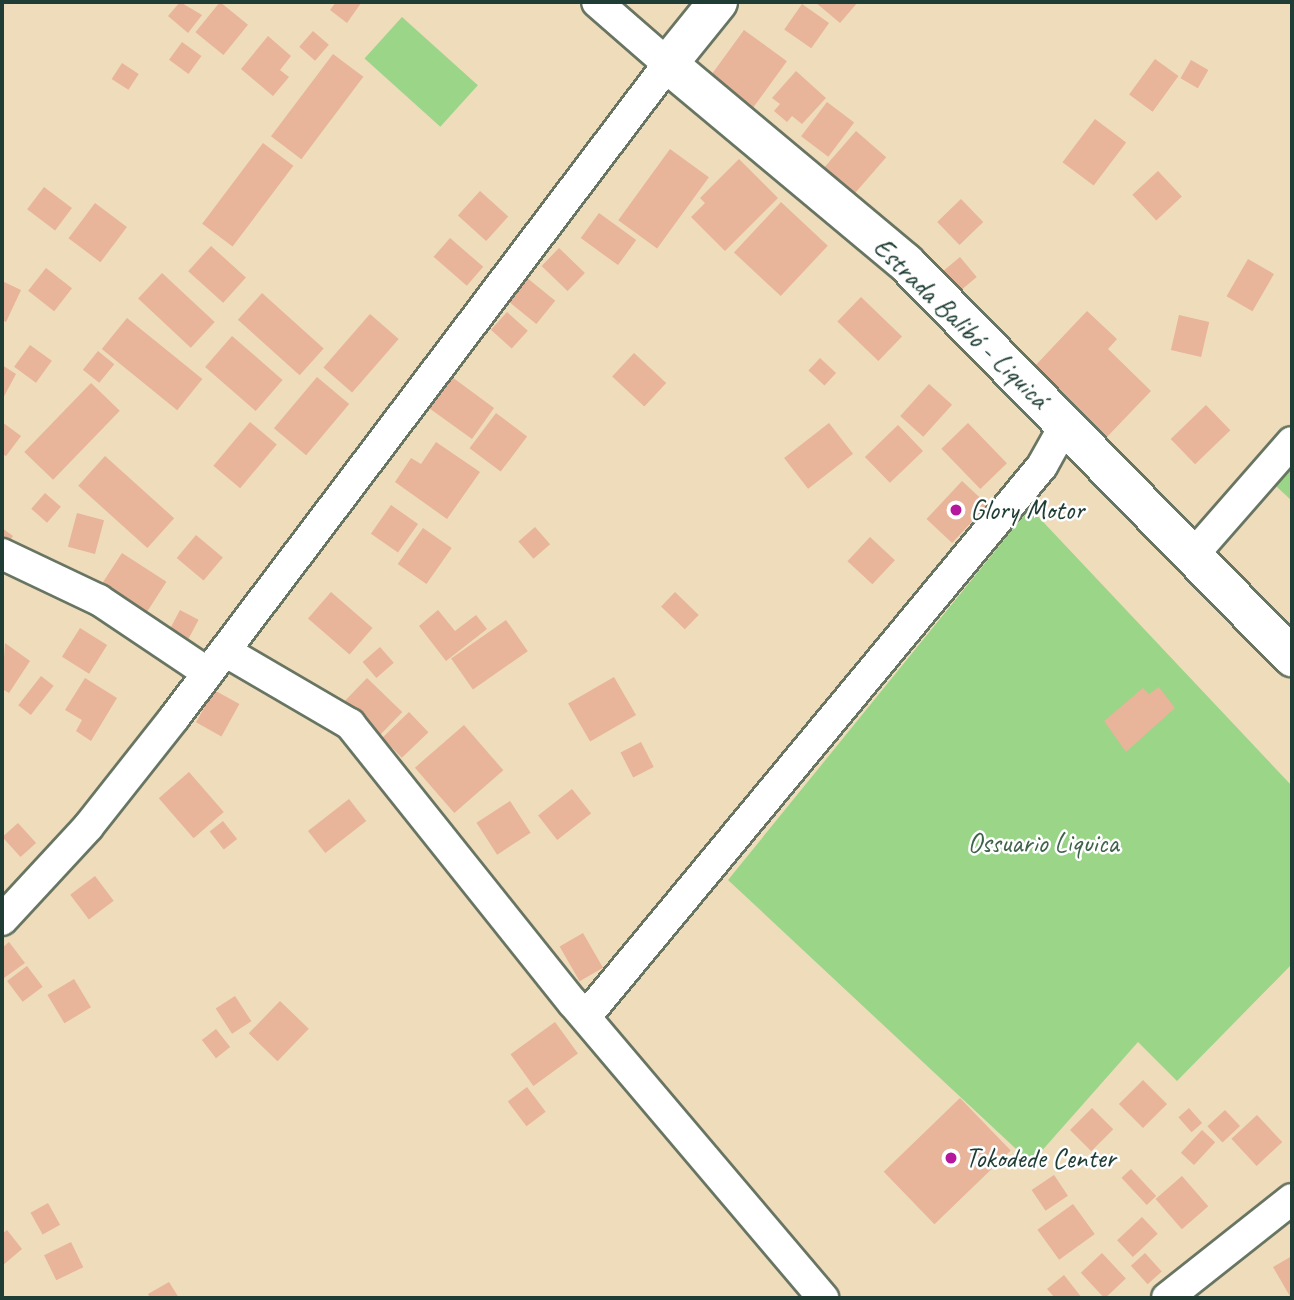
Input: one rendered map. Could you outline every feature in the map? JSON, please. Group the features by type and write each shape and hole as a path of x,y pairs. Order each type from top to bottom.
{"main road":[{"path":"668,64 718,2"},
{"name":"Estrada Balibó - Liquicá","path":"668,64 906,263 1292,657"}],"street":[{"path":"2,920 88,827 668,64 597,2"},
{"path":"588,1014 1042,466 1065,425"},
{"path":"1193,555 1292,442"},
{"path":"2,554 99,600 216,662 350,724 823,1298"},
{"path":"1167,1298 1292,1199"}],"green space":[{"path":"402,17 478,85 440,127 365,59"},
{"path":"1292,467 1292,501 1276,486"},
{"name":"Ossuario Liquica","path":"1030,508 1292,786 1292,964 1177,1081 1138,1042 1031,1163 728,880"}],"building":[{"path":"180,2 202,15 188,33 168,16"},
{"path":"220,2 248,25 223,55 195,32"},
{"path":"336,2 361,3 347,23 330,10"},
{"path":"815,2 858,2 840,23"},
{"path":"802,4 829,23 811,48 784,29"},
{"path":"744,30 787,61 753,107 710,76"},
{"path":"313,31 329,45 315,61 299,47"},
{"path":"268,36 291,56 280,70 289,77 273,96 241,69"},
{"path":"182,42 201,56 188,74 169,60"},
{"path":"333,54 363,77 301,159 271,136"},
{"path":"1155,59 1178,76 1153,112 1129,95"},
{"path":"1191,60 1208,70 1198,88 1180,78"},
{"path":"122,63 139,74 128,90 112,79"},
{"path":"796,71 826,98 802,124 792,116 787,122 774,111 780,104 772,98"},
{"path":"827,102 854,122 828,157 801,136"},
{"path":"1095,119 1126,142 1094,186 1063,162"},
{"path":"856,131 886,157 850,199 820,173"},
{"path":"263,143 293,166 233,247 202,224"},
{"path":"670,149 709,177 657,248 618,220"},
{"path":"739,159 778,198 725,251 691,217 705,203 700,198"},
{"path":"1158,171 1182,197 1156,220 1132,195"},
{"path":"44,187 72,208 55,230 27,209"},
{"path":"480,191 508,216 486,241 458,216"},
{"path":"961,199 983,222 959,245 937,222"},
{"path":"781,202 828,246 781,296 734,252"},
{"path":"95,203 127,227 100,262 69,238"},
{"path":"599,213 636,240 618,265 581,238"},
{"path":"450,238 483,267 467,286 434,257"},
{"path":"211,246 246,277 223,303 188,271"},
{"path":"559,248 585,273 568,291 542,266"},
{"path":"960,257 977,277 958,293 941,273"},
{"path":"1248,259 1274,274 1252,311 1226,296"},
{"path":"46,268 72,288 54,311 28,291"},
{"path":"162,273 215,322 191,348 138,299"},
{"path":"521,273 555,301 536,324 502,296"},
{"path":"2,281 21,290 6,322 2,320"},
{"path":"262,293 324,349 300,375 238,320"},
{"path":"861,297 902,337 878,361 837,321"},
{"path":"1087,311 1117,339 1108,349 1151,391 1106,438 1033,368"},
{"path":"507,312 528,331 512,349 491,330"},
{"path":"370,314 399,339 352,393 323,368"},
{"path":"1179,315 1209,322 1201,357 1171,350"},
{"path":"127,318 202,379 177,410 102,349"},
{"path":"232,336 283,380 256,411 205,367"},
{"path":"30,345 52,361 36,383 14,367"},
{"path":"98,351 114,364 99,383 83,370"},
{"path":"634,353 666,383 644,406 612,376"},
{"path":"820,358 836,373 824,385 808,370"},
{"path":"2,365 16,374 2,400"},
{"path":"317,377 349,404 306,455 274,428"},
{"path":"452,377 494,408 472,439 415,398 429,379 443,389"},
{"path":"91,383 120,411 53,480 24,452"},
{"path":"929,384 952,405 923,437 900,416"},
{"path":"1206,405 1230,430 1195,464 1171,439"},
{"path":"496,413 527,436 501,472 470,448"},
{"path":"2,422 21,436 6,456 2,454"},
{"path":"250,422 277,444 240,488 213,466"},
{"path":"829,423 853,454 808,489 784,458"},
{"path":"968,423 1007,463 980,489 941,449"},
{"path":"898,425 923,451 890,483 865,457"},
{"path":"436,442 480,472 447,519 395,482 411,458 421,464"},
{"path":"105,456 174,518 147,548 78,486"},
{"path":"962,481 988,505 952,543 927,519"},
{"path":"45,493 61,507 47,523 31,509"},
{"path":"391,505 418,524 398,553 371,534"},
{"path":"77,513 104,520 95,554 68,547"},
{"path":"535,527 550,544 533,559 518,541"},
{"path":"2,528 13,536 2,552"},
{"path":"423,528 452,548 426,584 398,564"},
{"path":"196,535 223,557 204,580 177,558"},
{"path":"870,537 895,560 872,584 847,561"},
{"path":"122,553 166,582 146,614 101,585"},
{"path":"331,592 373,628 350,654 308,618"},
{"path":"675,592 699,615 685,629 661,606"},
{"path":"180,610 199,620 189,638 170,629"},
{"path":"438,610 455,631 476,615 487,629 446,661 419,626"},
{"path":"506,620 528,651 473,690 451,658"},
{"path":"80,628 107,645 89,674 62,657"},
{"path":"5,643 30,661 9,693 2,689"},
{"path":"380,647 394,663 376,678 363,662"},
{"path":"41,676 54,686 31,715 18,705"},
{"path":"614,677 636,715 590,742 568,704"},
{"path":"85,678 117,698 91,741 76,731 82,720 65,710"},
{"path":"367,678 402,712 379,736 343,702"},
{"path":"1159,687 1175,708 1126,752 1104,721 1143,688 1149,694"},
{"path":"214,690 239,704 221,736 196,722"},
{"path":"409,712 428,732 402,758 382,738"},
{"path":"464,725 503,770 454,813 415,768"},
{"path":"641,742 654,767 633,777 621,752"},
{"path":"189,772 224,812 194,838 159,798"},
{"path":"572,789 591,813 557,840 538,815"},
{"path":"349,799 366,821 325,853 308,831"},
{"path":"510,801 531,833 497,855 476,823"},
{"path":"223,821 237,839 224,850 210,831"},
{"path":"18,823 36,843 20,857 2,837"},
{"path":"95,876 114,901 89,919 70,895"},
{"path":"583,933 603,968 580,981 560,946"},
{"path":"9,942 25,963 4,978 2,948"},
{"path":"27,966 43,987 23,1002 7,981"},
{"path":"74,979 91,1007 64,1023 47,995"},
{"path":"235,996 251,1021 232,1034 216,1009"},
{"path":"280,1001 309,1029 278,1061 249,1033"},
{"path":"555,1022 578,1054 533,1086 511,1054"},
{"path":"216,1029 230,1047 216,1058 202,1040"},
{"path":"1143,1080 1167,1104 1143,1128 1119,1104"},
{"path":"527,1087 546,1112 526,1126 508,1101"},
{"path":"960,1098 1011,1151 934,1224 884,1172"},
{"path":"1092,1108 1113,1129 1091,1151 1070,1130"},
{"path":"1189,1108 1202,1123 1192,1132 1178,1117"},
{"path":"1225,1110 1240,1126 1222,1142 1207,1126"},
{"path":"1257,1115 1282,1142 1257,1166 1231,1139"},
{"path":"1202,1130 1215,1142 1194,1165 1181,1153"},
{"path":"1131,1169 1156,1196 1147,1205 1121,1178"},
{"path":"1054,1175 1068,1196 1046,1211 1032,1190"},
{"path":"1182,1176 1208,1206 1182,1229 1156,1199"},
{"path":"48,1203 60,1225 43,1235 31,1213"},
{"path":"1073,1204 1095,1234 1059,1260 1037,1230"},
{"path":"1142,1217 1158,1234 1133,1257 1117,1240"},
{"path":"7,1230 22,1249 2,1266 2,1234"},
{"path":"71,1242 83,1267 56,1280 44,1255"},
{"path":"1102,1253 1126,1279 1104,1298 1081,1273"},
{"path":"1145,1253 1162,1272 1148,1284 1131,1266"},
{"path":"1292,1256 1292,1298 1291,1298 1273,1267"},
{"path":"1064,1275 1082,1298 1055,1298 1047,1289"},
{"path":"169,1282 179,1298 150,1298 148,1294"}],"place":[{"name":"Glory Motor","path":"956,510"},
{"name":"Tokodede Center","path":"951,1158"}]}
